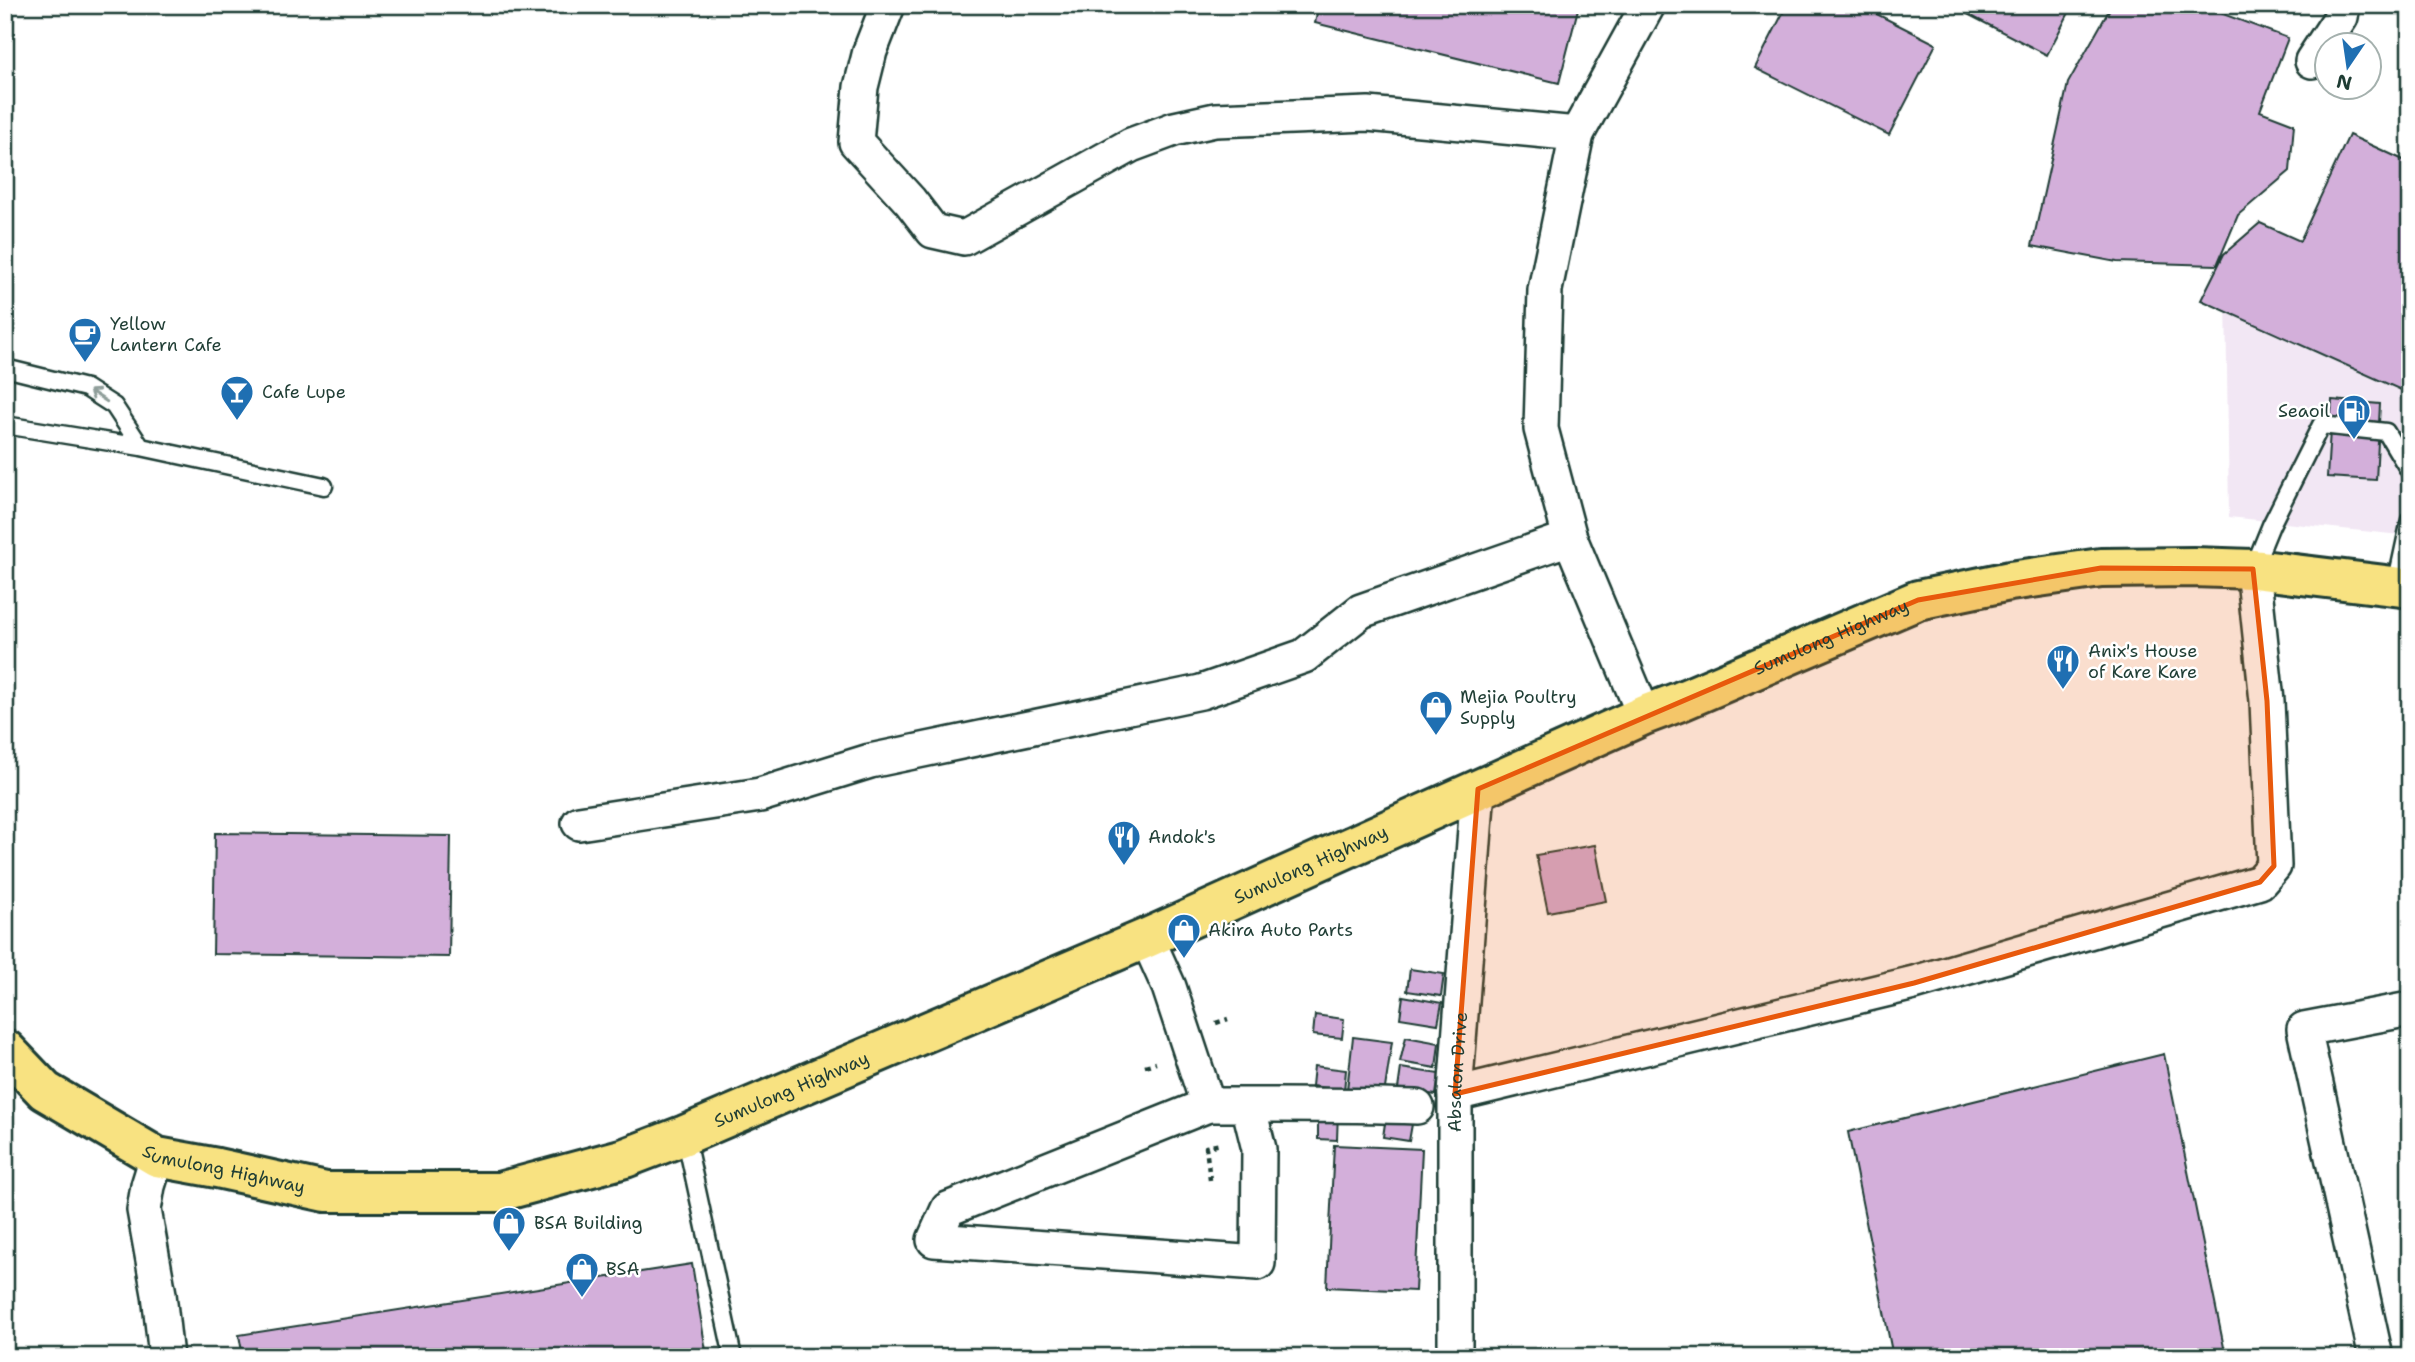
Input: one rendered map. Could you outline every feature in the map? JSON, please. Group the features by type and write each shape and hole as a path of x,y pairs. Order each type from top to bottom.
{"main road":[{"name":"Sumulong Highway","path":"5,1049 45,1091 157,1157 327,1192 499,1192 625,1158 685,1135 1147,938 1644,715 1918,600 2010,581 2101,568 2253,569 2403,586"}],"street":[{"path":"888,5 870,51 861,87 856,142 933,230 964,237 1131,145 1174,129 1215,120 1368,114 1577,134"},
{"path":"1644,715 1570,538 1541,429 1545,290 1577,134 1648,5"},
{"path":"2312,61 2341,17 2343,5"},
{"path":"579,823 760,795 870,761 1201,692 1304,656 1361,611 1570,538"},
{"path":"1455,1094 1914,982 2260,883 2274,866 2267,701 2253,569"},
{"name":"Absalon Drive","path":"1455,1357 1455,1094 1478,789"},
{"path":"1147,938 1169,987 1208,1105"},
{"path":"2376,1357 2304,1029 2410,1009"},
{"path":"1248,1105 1259,1149 1258,1263 934,1240 948,1209 1208,1105 1248,1105 1417,1107"},
{"path":"157,1157 144,1210 159,1294 166,1357"}],"lane":[{"path":"5,368 86,388 114,406 141,447"},
{"path":"5,425 141,447 324,486"},
{"path":"2253,569 2290,483 2321,425 2386,432 2410,472"},
{"path":"2403,586 2410,520"},
{"path":"685,1135 733,1357"}],"path":[{"path":"1210,1180 1206,1147 1222,1144"}],"highlighted area":[{"path":"2101,568 2253,569 2267,701 2274,866 2260,882 1914,983 1455,1094 1478,789 1918,600"}],"shaded area":[{"path":"2226,294 2410,393 2410,536 2229,517"}],"building":[{"path":"1319,5 1579,5 1559,83 1315,23"},
{"path":"1787,5 1859,5 1936,44 1889,135 1755,68"},
{"path":"1950,5 2073,5 2047,55"},
{"path":"2112,5 2214,5 2212,10 2288,38 2260,111 2294,124 2290,171 2238,215 2217,265 2117,262 2032,246 2068,83"},
{"path":"2349,135 2410,163 2410,394 2201,300 2224,254 2260,223 2300,241"},
{"name":"Seaoil","path":"2332,400 2380,404 2376,480 2327,477"},
{"path":"215,833 451,836 449,957 213,954"},
{"path":"1595,845 1606,901 1548,912 1536,855"},
{"path":"1410,969 1444,974 1441,996 1407,991"},
{"path":"1403,996 1442,1003 1438,1024 1400,1018"},
{"path":"1315,1015 1344,1019 1342,1038 1313,1035"},
{"path":"1353,1037 1392,1042 1384,1095 1347,1090"},
{"path":"1406,1037 1439,1043 1436,1068 1400,1062"},
{"path":"2164,1054 2226,1357 1893,1357 1848,1132"},
{"path":"1314,1066 1346,1070 1344,1090 1312,1086"},
{"path":"1401,1068 1439,1074 1436,1095 1398,1089"},
{"path":"1387,1109 1414,1113 1409,1141 1383,1137"},
{"path":"1318,1111 1338,1111 1337,1140 1318,1139"},
{"path":"1334,1145 1422,1149 1415,1291 1327,1287"},
{"name":"BSA","path":"692,1264 707,1357 243,1357 239,1335"}],"place":[{"name":"Yellow Lantern Cafe","path":"85,364"},
{"name":"Cafe Lupe","path":"237,422"},
{"name":"Seaoil","path":"2354,441"},
{"name":"Anix's House of Kare Kare","path":"2063,691"},
{"name":"Mejia Poultry Supply","path":"1436,737"},
{"name":"Andok's","path":"1124,867"},
{"name":"Akira Auto Parts","path":"1184,960"},
{"name":"BSA Building","path":"509,1253"},
{"name":"BSA","path":"582,1299"}]}
